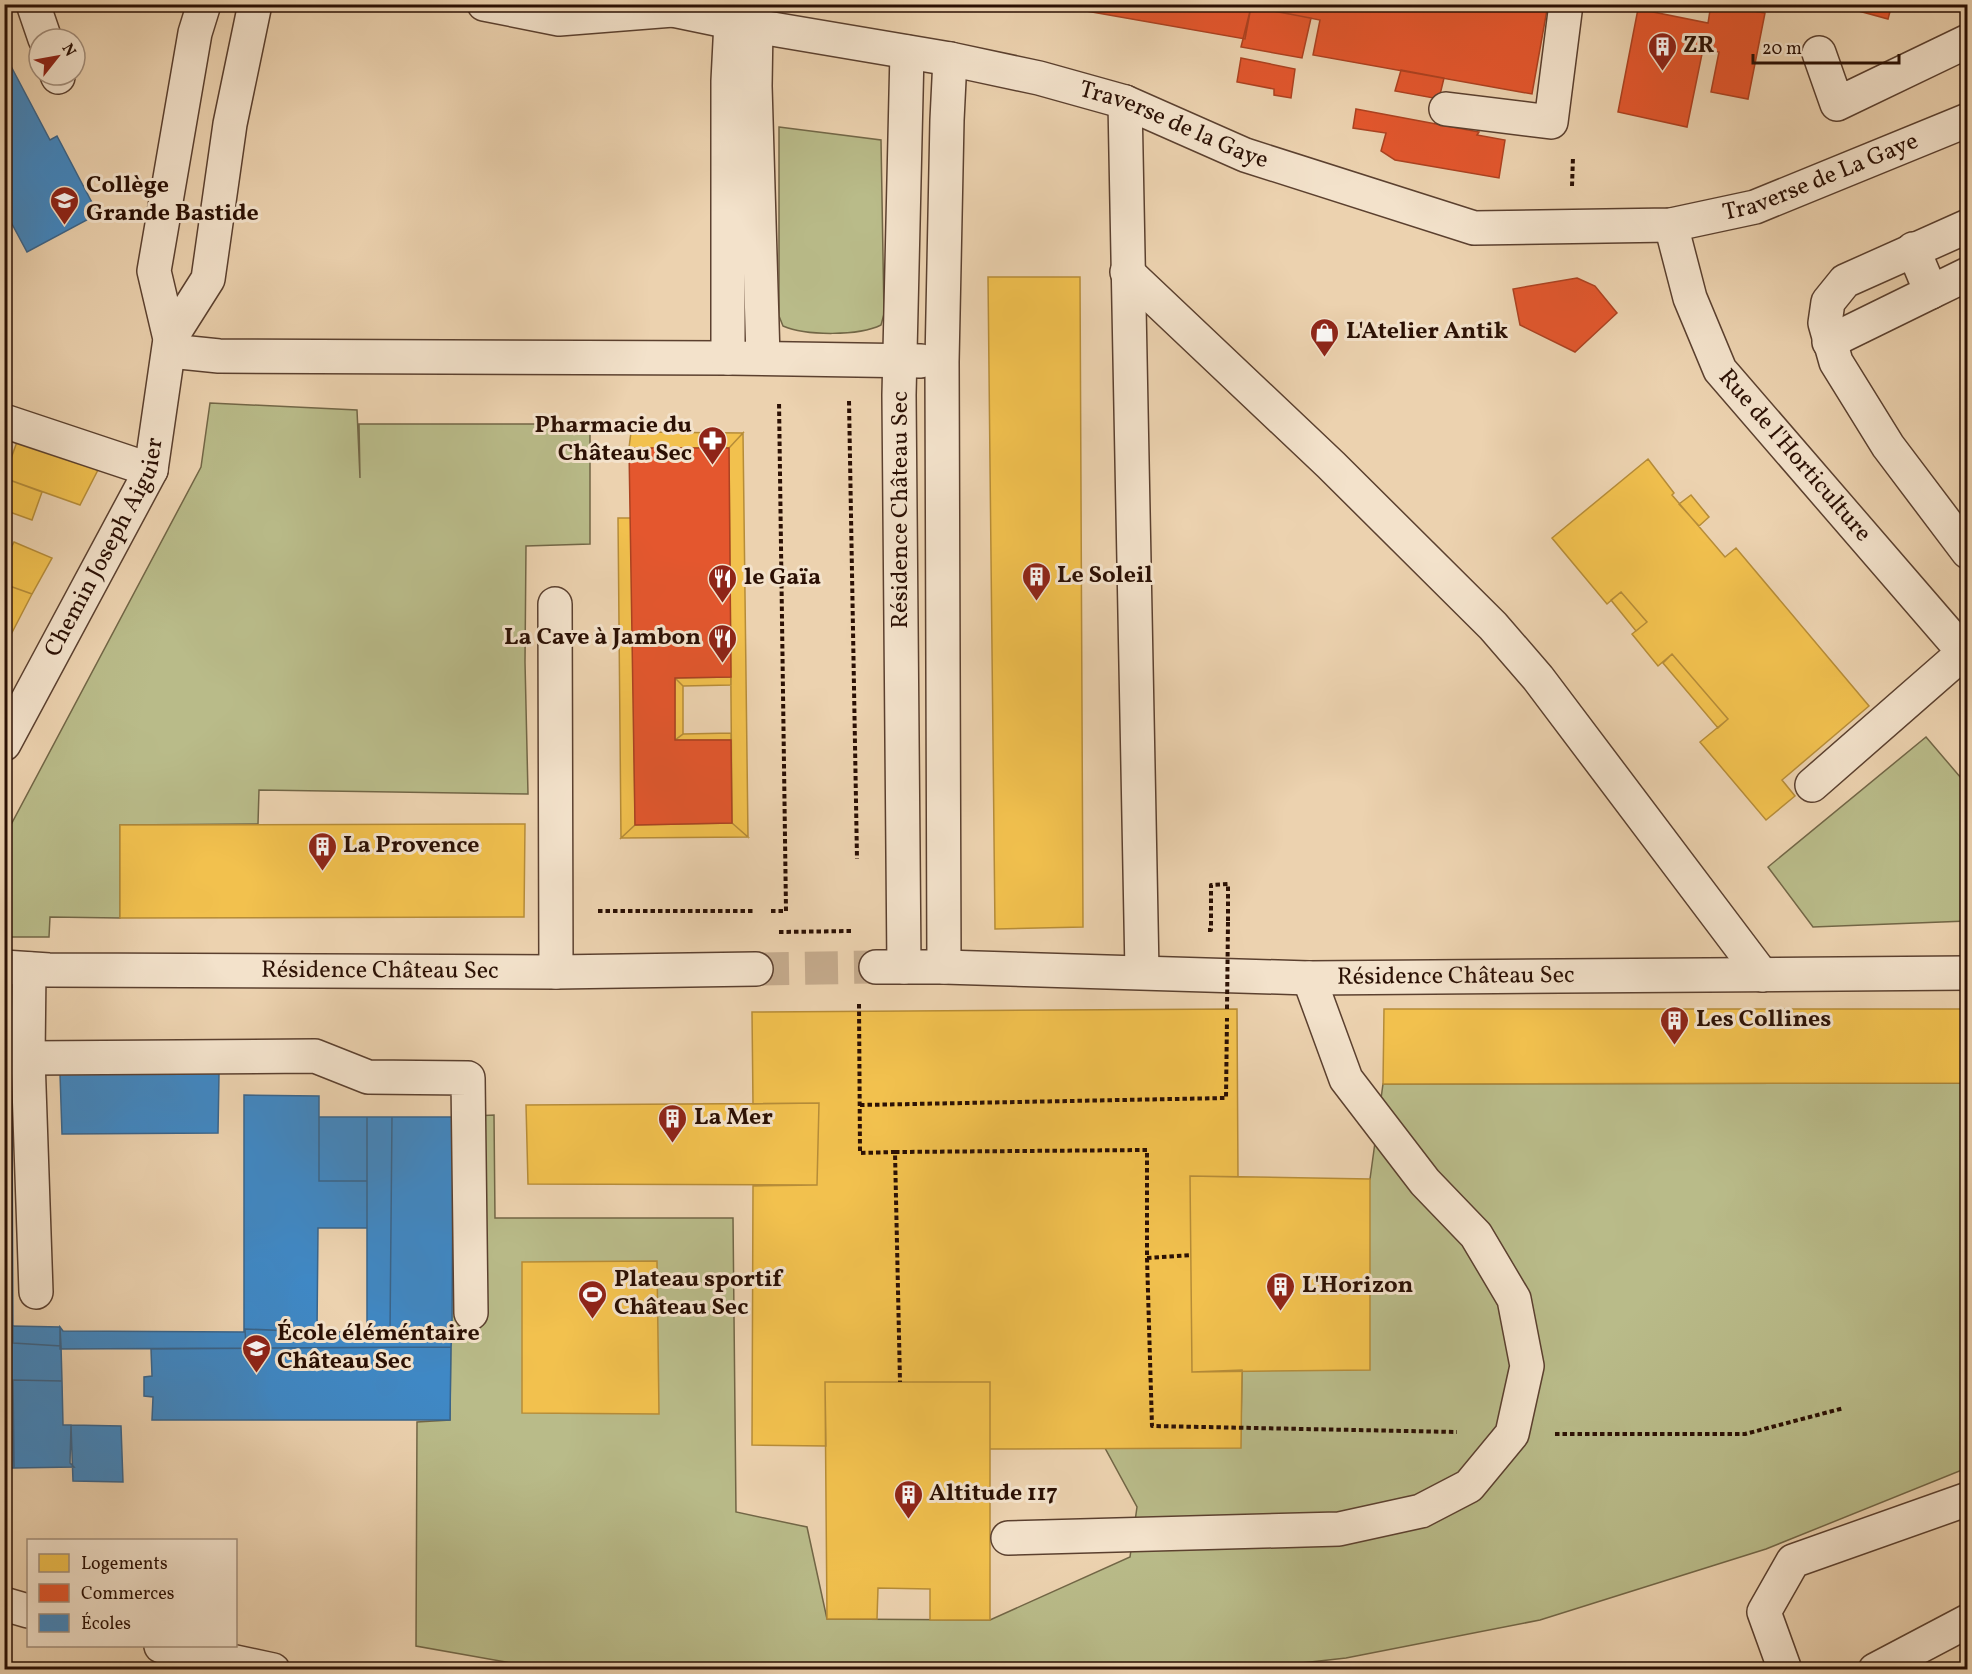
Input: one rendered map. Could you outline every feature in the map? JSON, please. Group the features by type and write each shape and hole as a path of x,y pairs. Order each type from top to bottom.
{"street":[{"path":"33,4 41,27"},
{"name":"Chemin Joseph Aiguier","path":"4,744 151,470 170,345 154,271 195,33 204,4"},
{"name":"Chemin Joseph Aiguier","path":"170,345 208,279 230,124 255,4"},
{"name":"Traverse de la Gaye","path":"484,4 559,19 668,7 744,24 950,59 1039,78 1125,102 1245,155 1474,228 1671,225"},
{"path":"1446,109 1551,123 1566,4"},
{"path":"729,358 728,81 744,24"},
{"path":"744,24 755,86 763,358"},
{"path":"1819,53 1837,104 1968,41"},
{"name":"Résidence Château Sec","path":"907,52 890,967 1309,978 1968,973"},
{"name":"Résidence Château Sec","path":"944,967 942,362 946,120 950,59"},
{"path":"1125,102 1142,972"},
{"name":"Traverse de La Gaye","path":"1671,225 1755,207 1968,120"},
{"name":"Rue de l'Horticulture","path":"1671,225 1690,298 1719,370 1965,655"},
{"path":"1968,226 1845,281 1828,302 1825,323 1836,362 1888,446 1932,508 1968,552"},
{"path":"1913,249 1931,292"},
{"path":"1127,272 1331,465 1493,626 1538,678 1762,975"},
{"path":"1829,342 1968,274"},
{"path":"170,345 219,356 763,358 942,362"},
{"path":"4,421 151,470"},
{"path":"555,604 556,972"},
{"path":"1812,785 1965,655"},
{"path":"17,968 28,1058 36,1292"},
{"name":"Résidence Château Sec","path":"17,968 556,972 756,969"},
{"path":"1008,1538 1339,1528 1363,1524 1421,1511 1469,1486 1512,1434 1527,1366 1514,1299 1476,1235 1425,1182 1346,1079 1309,978"},
{"path":"28,1058 315,1056 368,1077 468,1078 471,1313"},
{"path":"1785,1670 1764,1612 1793,1561 1968,1499"},
{"path":"4,1604 27,1611"},
{"path":"1875,1670 1968,1621"},
{"path":"166,1647 273,1670"}],"path":[{"path":"771,911 786,911 779,394"},
{"path":"849,394 856,807"},
{"path":"860,1104 1226,1098 1228,884 1210,885 1211,921"},
{"path":"556,911 753,911"},
{"path":"772,933 858,931"},
{"path":"859,1011 860,1153 1147,1150 1147,1258 1152,1426 1512,1434 1746,1434 1844,1408"},
{"path":"895,1152 900,1382"},
{"path":"1147,1258 1191,1255"}],"green space":[{"path":"779,127 881,140 884,314 881,325 846,333 805,332 783,326 779,316"},
{"path":"210,403 357,410 360,478 359,424 590,424 590,544 526,546 525,662 528,794 259,790 258,824 120,825 120,918 50,917 49,937 5,937 5,836 201,467"},
{"path":"1926,737 1967,785 1967,921 1813,927 1768,867"},
{"path":"1967,1083 1967,1468 1766,1549 1540,1620 1346,1658 1249,1669 570,1670 529,1666 416,1646 417,1422 450,1420 453,1117 494,1115 495,1218 733,1218 736,1512 807,1527 827,1619 990,1620 1130,1557 1137,1507 1105,1448 1241,1427 1242,1370 1370,1179 1383,1084"}],"building: Logements":[{"name":"Le Soleil","path":"988,277 1080,277 1083,927 995,929"},
{"path":"631,432 743,433 729,448 629,448"},
{"path":"743,433 748,837 732,823 729,448"},
{"path":"18,439 100,466 80,505 4,478"},
{"path":"1648,459 1674,493 1672,495 1725,557 1736,548 1869,706 1782,780 1795,796 1766,820 1700,742 1728,719 1672,654 1658,666 1632,634 1647,622 1621,592 1607,604 1552,538"},
{"path":"4,478 42,492 32,520 4,510"},
{"path":"1691,495 1709,517 1699,526 1679,504"},
{"path":"618,518 632,518 635,825 621,838"},
{"path":"14,542 52,558 32,594 4,584 4,562"},
{"path":"4,584 32,594 4,648"},
{"path":"1621,592 1647,622 1636,631 1611,600"},
{"path":"1672,654 1728,719 1718,728 1663,663"},
{"path":"731,677 731,685 683,686 675,678"},
{"path":"675,678 683,686 683,734 675,740"},
{"path":"731,733 731,740 675,740 683,734"},
{"path":"732,823 748,837 621,838 635,825"},
{"name":"La Provence","path":"525,824 524,917 120,918 120,825"},
{"path":"1237,1009 1238,1177 1190,1176 1192,1372 1242,1370 1241,1448 990,1449 990,1382 825,1382 826,1446 752,1445 753,1186 817,1185 819,1103 753,1104 752,1012"},
{"name":"Les Collines","path":"1384,1009 1968,1009 1968,1083 1383,1084"},
{"name":"La Mer","path":"819,1103 817,1185 528,1184 526,1105"},
{"name":"L'Horizon","path":"1190,1176 1370,1179 1370,1370 1192,1372"},
{"path":"657,1261 659,1414 522,1413 522,1262"},
{"name":"Altitude 117","path":"825,1382 990,1382 990,1620 930,1620 930,1589 878,1588 877,1619 827,1619"}],"building: Commerces":[{"path":"1240,4 1548,4 1532,94 1313,55 1320,20"},
{"path":"1240,4 1251,7 1245,39 1052,5"},
{"name":"ZR","path":"1711,4 1765,13 1748,99 1711,92 1719,52 1703,49 1687,127 1618,112 1638,9 1708,23"},
{"path":"1833,4 1892,4 1888,19"},
{"path":"1251,7 1311,18 1302,58 1241,47"},
{"path":"1241,58 1295,69 1291,98 1274,95 1274,89 1237,82"},
{"path":"1401,70 1444,78 1439,99 1395,91"},
{"path":"1356,109 1479,132 1477,135 1505,140 1499,178 1395,160 1381,151 1386,133 1353,128"},
{"path":"1577,278 1595,286 1617,313 1575,352 1520,325 1513,289"},
{"path":"629,448 729,448 731,677 675,678 675,740 731,740 732,823 635,825"}],"building: Écoles":[{"path":"4,53 50,140 57,136 98,214 27,252 4,209"},
{"path":"219,1073 218,1133 62,1134 60,1074"},
{"path":"244,1095 319,1096 319,1181 367,1181 367,1228 318,1228 317,1332 245,1329 244,1332"},
{"path":"4,1112 12,1112 13,1343 61,1346 62,1381 13,1380 13,1439 4,1439"},
{"path":"319,1117 367,1117 367,1181 319,1181"},
{"path":"367,1117 392,1117 390,1332 367,1333"},
{"path":"392,1117 453,1117 452,1332 390,1332"},
{"path":"12,1326 60,1327 61,1346 13,1343"},
{"path":"60,1327 63,1331 244,1332 245,1329 246,1348 60,1349"},
{"path":"245,1329 317,1332 452,1332 451,1347 246,1348"},
{"path":"451,1347 450,1420 152,1420 153,1397 144,1396 144,1377 152,1376 151,1349"},
{"path":"13,1380 62,1381 63,1425 71,1425 70,1463 74,1467 14,1468"},
{"path":"71,1425 121,1426 123,1482 73,1481"},
{"path":"4,1439 13,1439 14,1468 4,1468"}],"tunnel":[{"path":"756,969 876,967"}],"place":[{"name":"ZR","path":"1662,72"},
{"name":"Collège Grande Bastide","path":"65,226"},
{"name":"L'Atelier Antik","path":"1325,358"},
{"name":"Pharmacie du Château Sec","path":"713,466"},
{"name":"Le Soleil","path":"1036,602"},
{"name":"le Gaïa","path":"723,604"},
{"name":"La Cave à Jambon","path":"722,664"},
{"name":"La Provence","path":"322,872"},
{"name":"Les Collines","path":"1675,1046"},
{"name":"La Mer","path":"673,1144"},
{"name":"L'Horizon","path":"1281,1312"},
{"name":"Plateau sportif Château Sec","path":"593,1320"},
{"name":"École éléméntaire Château Sec","path":"256,1374"},
{"name":"Altitude 117","path":"908,1520"}]}
